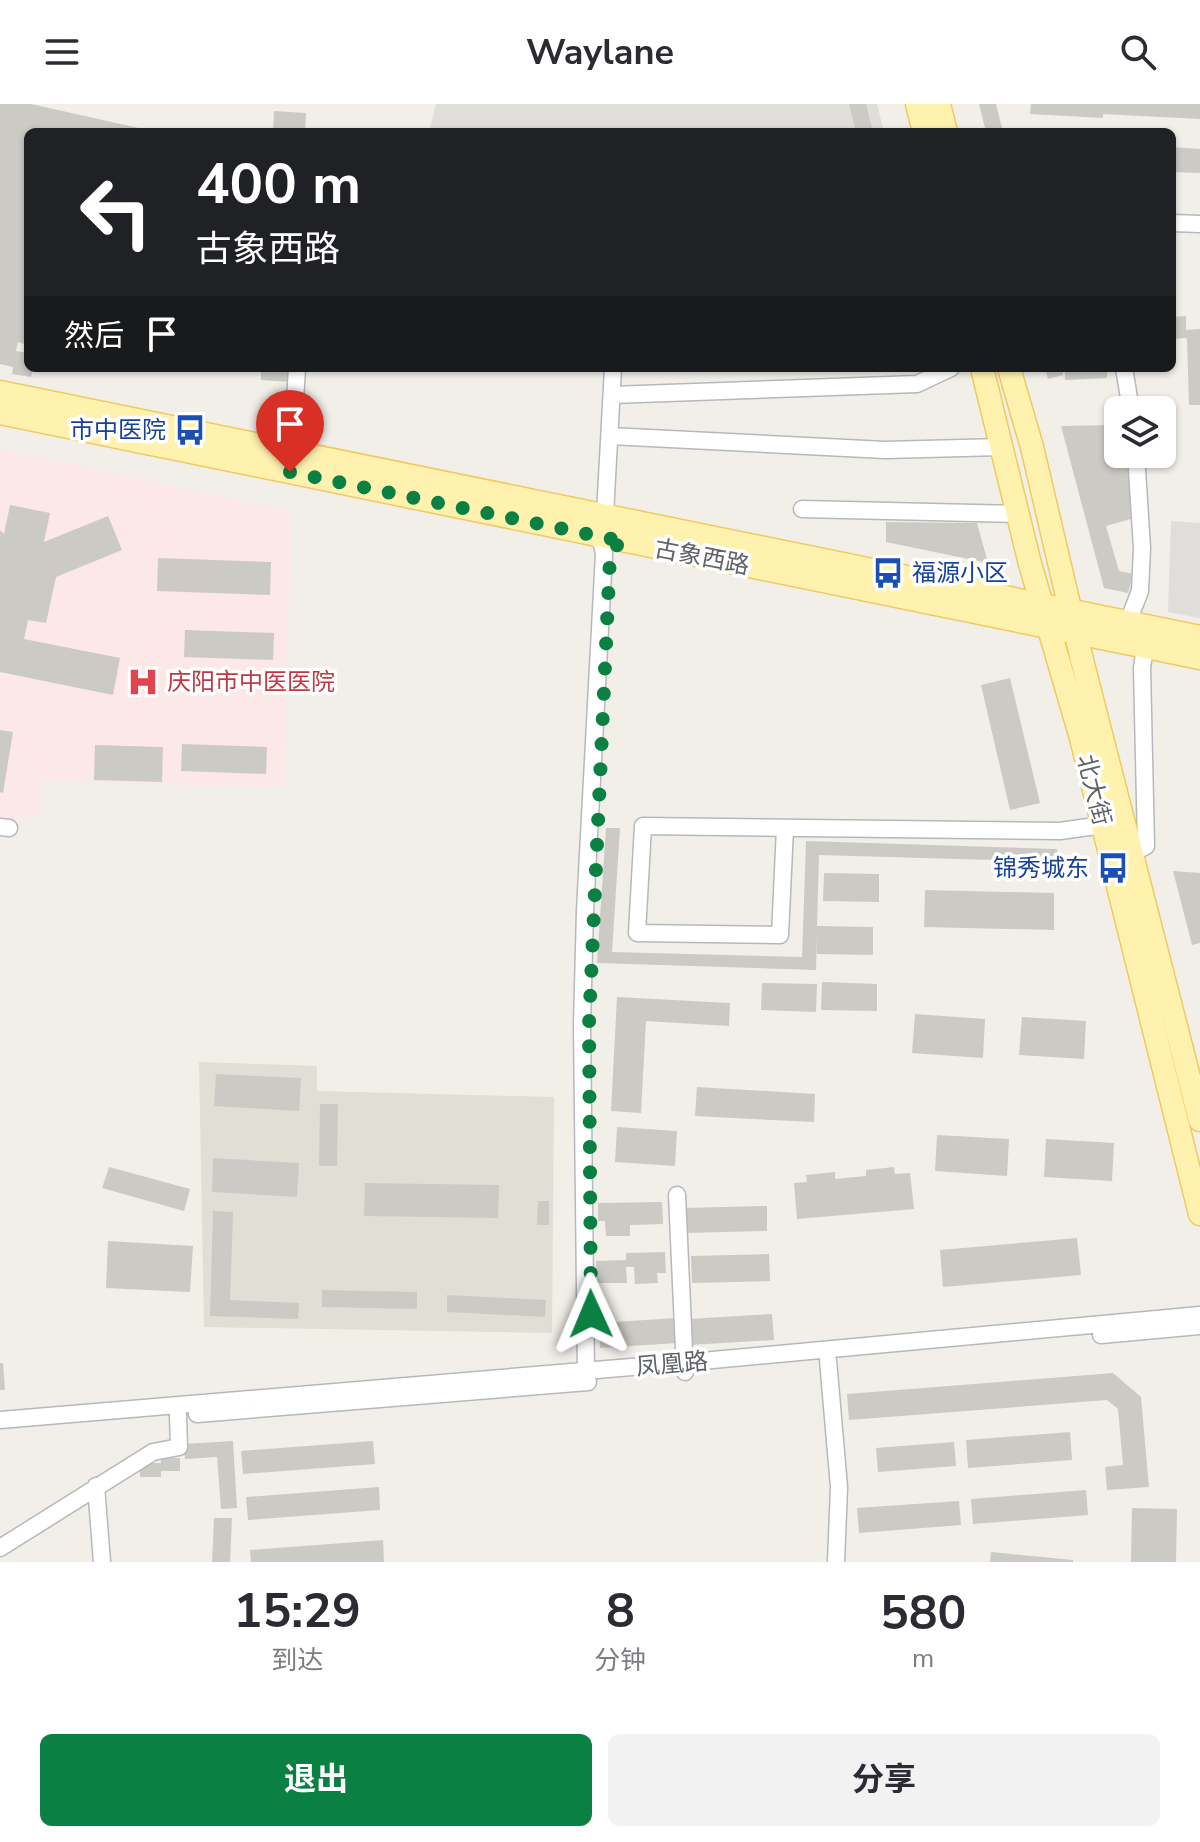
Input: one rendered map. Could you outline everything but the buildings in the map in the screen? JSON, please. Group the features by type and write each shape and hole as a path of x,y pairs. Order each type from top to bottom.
{"main road":[{"path":"917,104 923,128"},
{"path":"939,104 945,128"},
{"name":"北大街","path":"983,372 1018,514 1103,825 1200,1214"},
{"name":"北大街","path":"1010,372 1032,447 1200,1120"},
{"name":"古象西路","path":"0,392 1200,637"},
{"name":"古象西路","path":"0,413 1200,658"}],"street":[{"path":"1176,223 1200,224"},
{"path":"292,450 297,372"},
{"path":"605,514 613,372"},
{"path":"612,395 917,384 942,372"},
{"path":"1125,372 1129,396"},
{"path":"610,436 885,450 1001,447"},
{"path":"1128,622 1140,591 1137,468"},
{"path":"802,509 1018,514"},
{"path":"589,1376 582,1024 604,554 602,544 595,535"},
{"path":"589,1376 592,911 610,556 615,546 626,542"},
{"path":"1132,853 1146,846 1142,668 1145,647"},
{"path":"785,828 780,935 637,933 643,826 1060,831 1103,825"},
{"path":"677,1195 684,1368"},
{"name":"凤凰路","path":"0,1420 684,1368 1200,1315"},
{"name":"凤凰路","path":"684,1368 828,1360 1200,1326"},
{"path":"828,1360 839,1487 836,1562"},
{"name":"凤凰路","path":"0,1431 589,1376"},
{"path":"0,1548 153,1452 179,1447 178,1415"},
{"path":"96,1486 102,1562"}],"shaded area":[{"path":"436,104 877,104 883,128 430,128"},
{"name":"庆阳市中医医院","path":"0,449 291,511 284,788 41,780 39,816 0,818"},
{"path":"1171,521 1200,523 1200,618 1168,612"},
{"path":"199,1062 317,1066 317,1091 554,1097 552,1333 204,1327"}],"place":[{"name":"市中医院","path":"190,430"},
{"name":"福源小区","path":"888,573"},
{"name":"庆阳市中医医院","path":"143,682"},
{"name":"锦秀城东","path":"1113,868"}],"route":[{"path":"290,472 626,542 615,546 610,556 592,911 589,1024 591,1314"}]}
